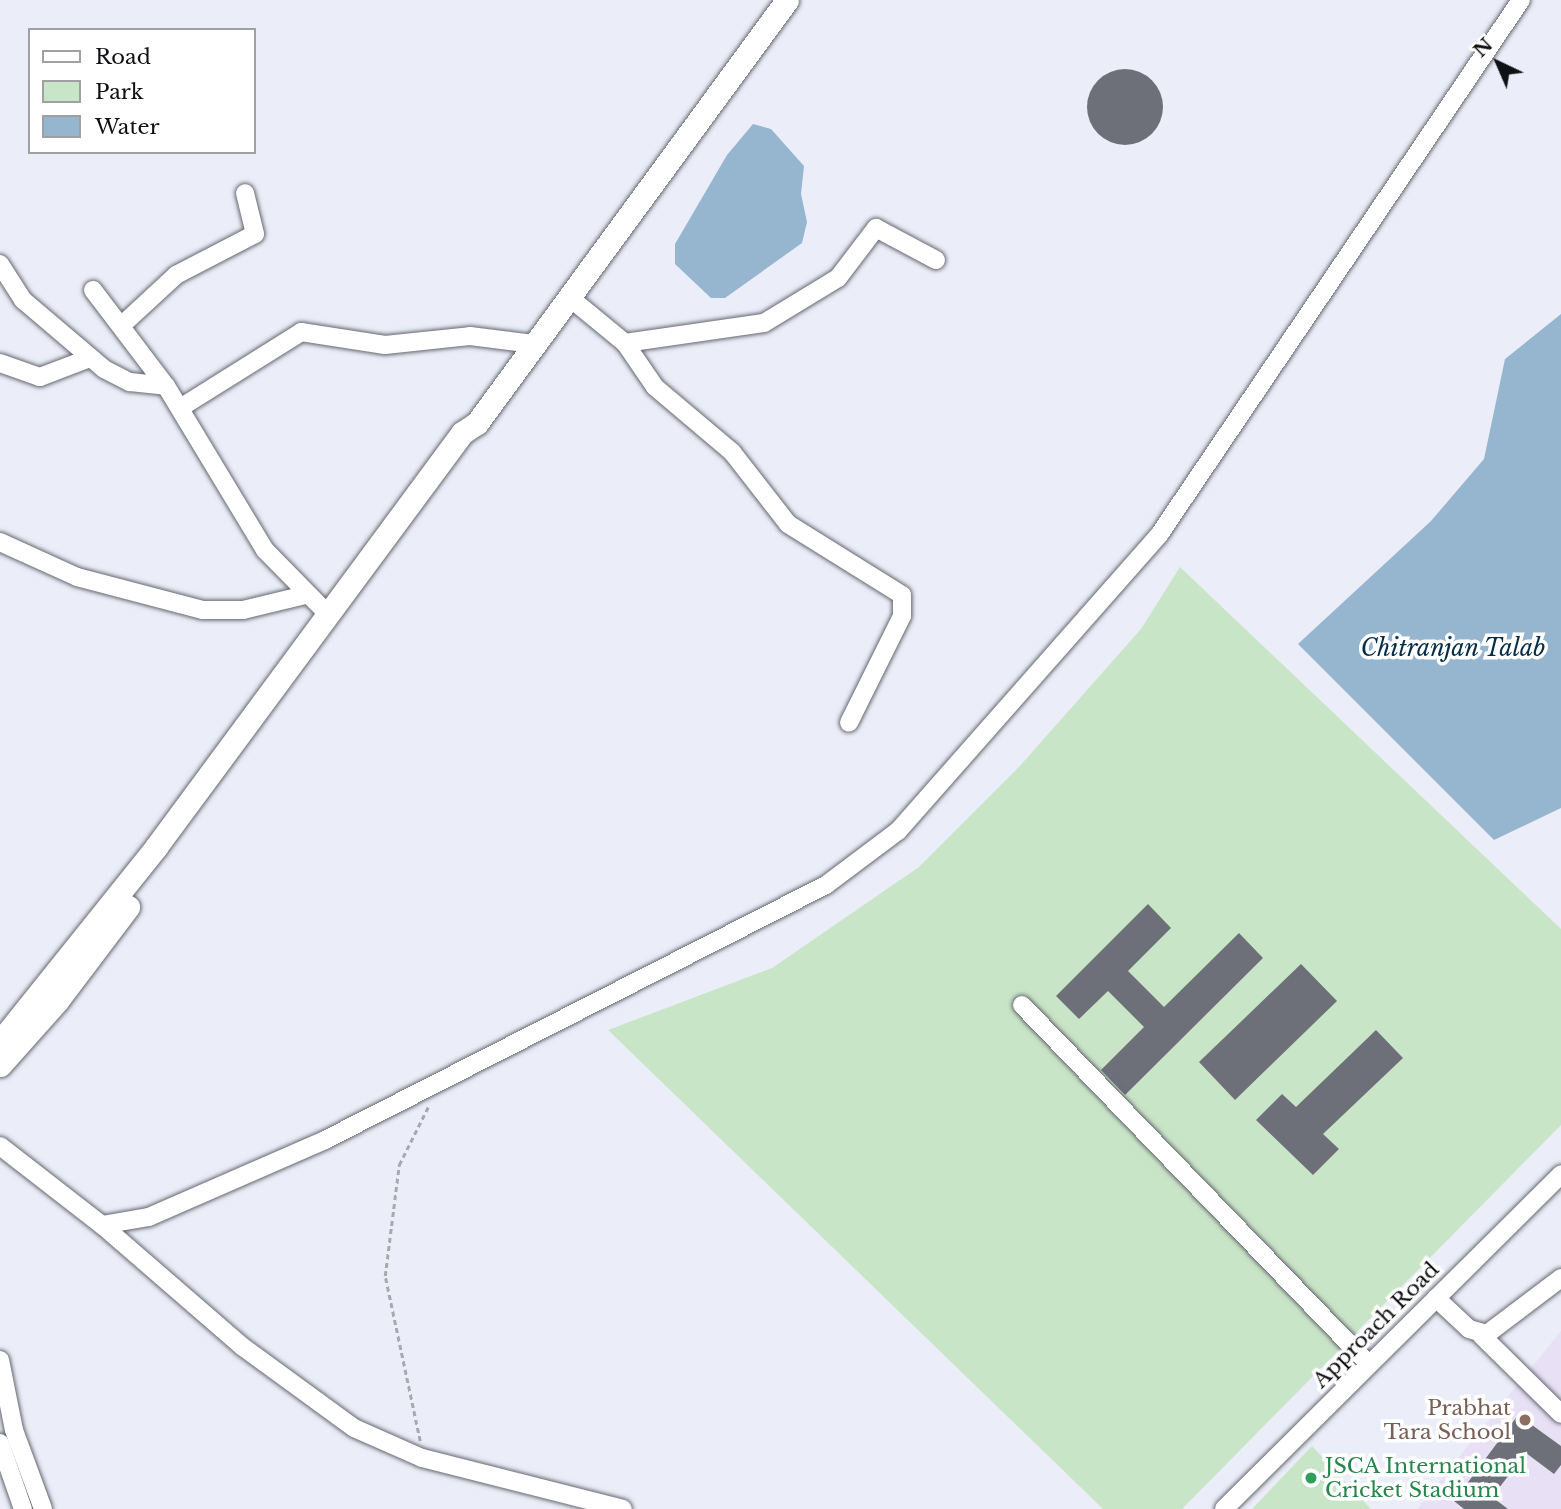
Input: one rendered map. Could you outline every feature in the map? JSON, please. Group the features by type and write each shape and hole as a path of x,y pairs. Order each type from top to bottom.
{"main road":[{"path":"0,1065 57,1002 186,831 465,451 477,423 533,344 787,0"},
{"path":"0,1042 156,847 462,433 477,423"}],"street":[{"path":"102,1225 149,1217 211,1192 442,1082 826,885 872,854 915,815 1159,535 1521,0"},
{"path":"121,326 176,275 255,234 245,193"},
{"path":"625,343 764,323 838,278 876,228 936,260"},
{"path":"0,264 16,293 90,358 118,377 166,386"},
{"path":"93,290 166,386 242,517 305,595 327,613"},
{"path":"569,297 625,343 655,387 732,452 788,524 888,582 902,595 902,616 849,723"},
{"path":"180,408 301,332 385,345 470,337 533,344"},
{"path":"0,363 40,376 90,358"},
{"path":"0,542 77,577 203,610 243,610 305,595"},
{"path":"1022,1005 1369,1364"},
{"path":"0,1146 102,1225 308,1397 354,1428 422,1458 622,1509"},
{"name":"Approach Road","path":"1224,1509 1561,1174"},
{"path":"1481,1335 1494,1331 1561,1278"},
{"path":"1436,1298 1481,1335 1561,1414"},
{"path":"1,1370 14,1430 43,1509"},
{"path":"0,1443 23,1509"}],"path":[{"path":"422,1458 412,1388 385,1276 399,1165 442,1082"}],"shaded area":[{"name":"Prabhat Tara School","path":"1561,1331 1561,1509 1417,1509"}],"green space":[{"path":"1180,567 1561,929 1561,1125 1182,1509 1103,1509 608,1030 772,968 919,867 1019,767 1141,629"},
{"name":"JSCA International Cricket Stadium","path":"1312,1446 1371,1509 1252,1509"}],"water":[{"path":"753,124 771,129 804,166 801,194 807,222 802,243 725,298 711,298 675,264 675,244 727,155"},
{"name":"Chitranjan Talab","path":"1561,314 1561,808 1494,840 1298,644 1431,521 1484,459 1505,359"}],"building":[{"path":"1125,69 1139,72 1152,80 1160,93 1163,107 1160,121 1152,134 1139,142 1125,145 1111,142 1098,134 1090,121 1087,107 1090,93 1098,80 1111,72"},
{"path":"1148,904 1171,928 1128,971 1164,1007 1239,933 1263,958 1125,1095 1101,1070 1144,1027 1108,991 1079,1019 1056,996"},
{"path":"1301,964 1337,1001 1235,1100 1199,1062"},
{"path":"1376,1030 1403,1058 1323,1134 1339,1149 1313,1175 1256,1120 1282,1094 1296,1107"},
{"path":"1518,1415 1561,1446 1561,1465 1554,1474 1526,1453 1492,1497 1508,1509 1464,1509 1454,1501"}],"place":[{"name":"Prabhat Tara School","path":"1525,1420"},
{"name":"JSCA International Cricket Stadium","path":"1311,1478"}]}
